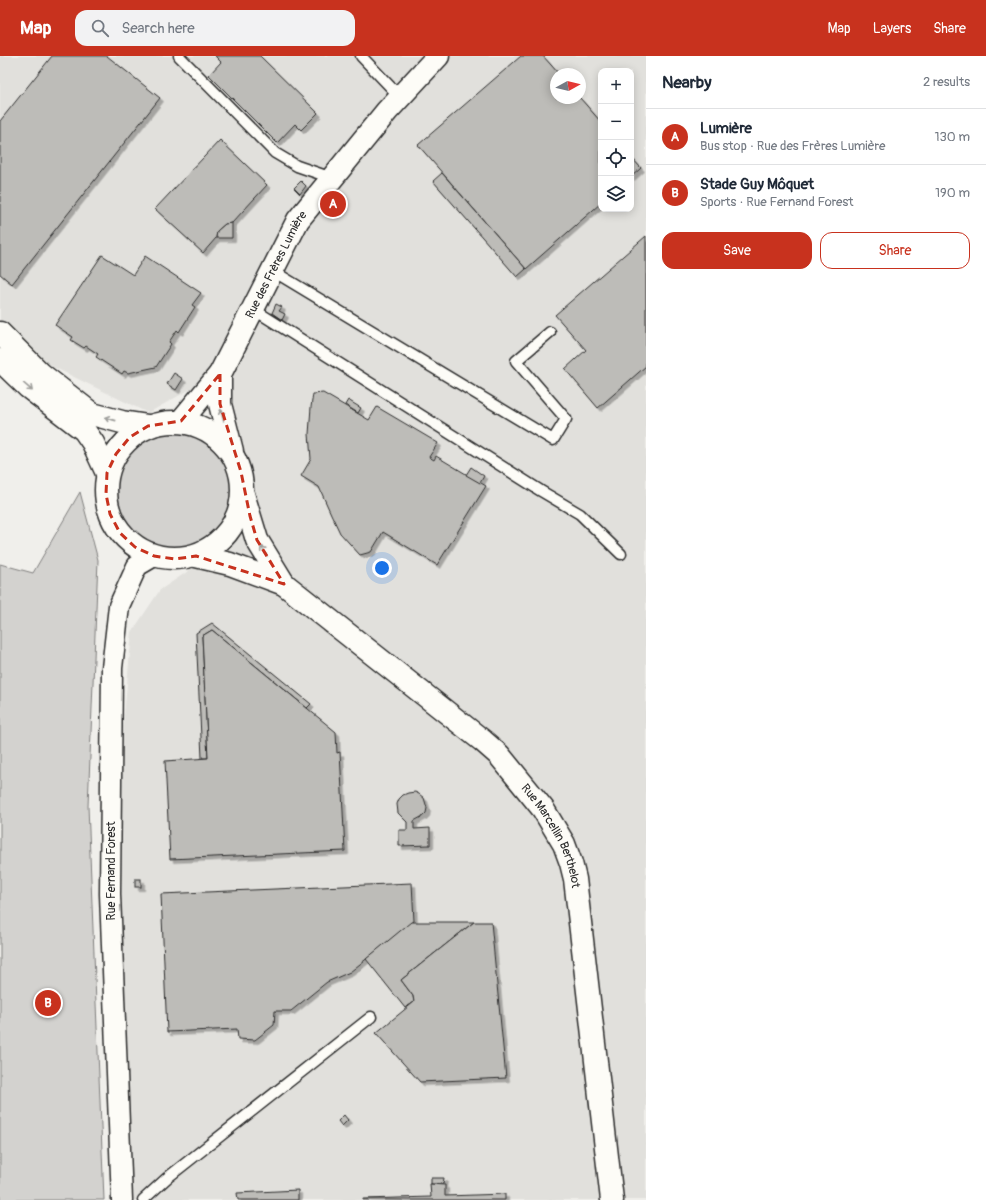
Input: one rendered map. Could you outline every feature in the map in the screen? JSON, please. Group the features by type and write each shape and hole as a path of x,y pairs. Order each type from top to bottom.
{"main road":[{"name":"Rue des Frères Lumière","path":"181,421 220,374 298,220 387,111 438,56"},
{"path":"0,333 41,374 92,414 122,422 148,426"},
{"path":"0,360 28,387 84,430 93,443 107,473"},
{"name":"Rue des Frères Lumière","path":"220,374 220,404 232,452"},
{"path":"181,421 201,426 213,433 232,452 241,472 243,494 239,514 229,532 214,546 196,556 175,559 154,556 135,547 120,532 110,514 106,494 107,473 116,454 130,437 148,426 164,422 181,421"},
{"name":"Rue Marcellin Berthelot","path":"243,494 257,540 284,584"},
{"name":"Rue Marcellin Berthelot","path":"196,556 230,564 284,584 483,741 499,755 543,809 564,844 575,879 612,1200"}],"street":[{"name":"Rue Fernand Forest","path":"122,1200 110,894 112,668 119,606 137,566 154,556"}],"lane":[{"path":"179,56 276,153 297,166 332,178"},
{"path":"361,56 400,98"},
{"path":"273,271 553,440 566,419 516,361 550,332"},
{"path":"253,310 580,514 621,554"},
{"path":"144,1200 167,1178 371,1017"}],"highlighted area":[{"path":"220,374 220,404 241,472 250,516 257,540 284,584 196,556 175,559 154,556 135,547 120,533 110,514 106,494 107,473 116,454 130,437 148,426 181,421"}],"shaded area":[{"path":"0,56 646,56 646,1200 131,1200 125,1042 119,768 132,632 160,590 263,521 231,396 198,385 148,413 41,361 0,324"},
{"path":"174,429 197,433 217,446 230,466 234,489 230,512 217,532 197,545 174,549 151,545 131,532 118,512 114,489 118,466 131,446 151,433"},
{"path":"80,492 98,560 88,806 104,1200 0,1200 0,564 33,573"}],"building":[{"path":"52,56 107,56 160,98 12,284 0,274 0,121"},
{"path":"215,56 260,56 318,113 301,130 295,124 277,143 209,75 221,62"},
{"path":"521,56 543,56 554,68 550,68 550,104 585,104 598,119 598,206 526,269 418,145"},
{"path":"220,140 267,185 232,223 225,224 217,231 216,238 203,253 155,209"},
{"path":"634,160 641,168 634,174"},
{"path":"442,173 526,269 517,277 433,181"},
{"path":"301,181 306,186 300,194 294,188"},
{"path":"232,223 232,238 216,238 217,231 225,224"},
{"path":"646,236 646,366 598,408 565,369 586,350 555,315"},
{"path":"102,255 133,275 145,256 201,293 192,305 195,307 179,332 177,330 169,342 171,344 156,367 128,373 124,371 122,374 96,357 98,354 86,346 84,348 71,340 73,337 55,325"},
{"path":"276,304 282,307 279,311 285,314 282,320 272,313"},
{"path":"174,373 183,379 176,390 167,384"},
{"path":"323,393 369,420 377,407 438,443 429,457 434,460 436,456 486,486 437,565 383,532 371,552 360,555 340,533 319,487 301,476 311,459 309,434 313,394"},
{"path":"348,400 361,408 358,413 345,405"},
{"path":"471,467 484,476 480,483 466,475"},
{"path":"212,623 311,704 307,708 212,630 202,636 208,758 202,758 196,633"},
{"path":"212,630 336,732 337,753 340,752 345,851 170,859 165,761 208,758 202,636"},
{"path":"415,792 424,798 427,808 426,813 423,816 414,821 414,829 430,828 430,845 399,846 399,830 407,830 407,822 398,813 397,804 403,795"},
{"path":"135,879 141,879 141,887 135,887"},
{"path":"412,883 414,921 350,972 327,982 291,1011 275,1011 274,1025 255,1040 238,1039 237,1029 167,1032 161,894"},
{"path":"411,922 474,922 401,980 413,996 414,1002 405,1008 366,959"},
{"path":"474,922 491,922 506,1078 420,1082 376,1033 414,1002 413,996 401,980"},
{"path":"344,1115 348,1120 342,1126 338,1121"},
{"path":"431,1178 444,1178 443,1184 431,1184"},
{"path":"430,1184 445,1185 445,1196 505,1194 505,1200 363,1200 431,1197"},
{"path":"298,1190 298,1200 238,1200 237,1193"}],"place":[{"name":"Lumière","path":"333,204"},
{"name":"Stade Guy Môquet","path":"48,1003"}]}
